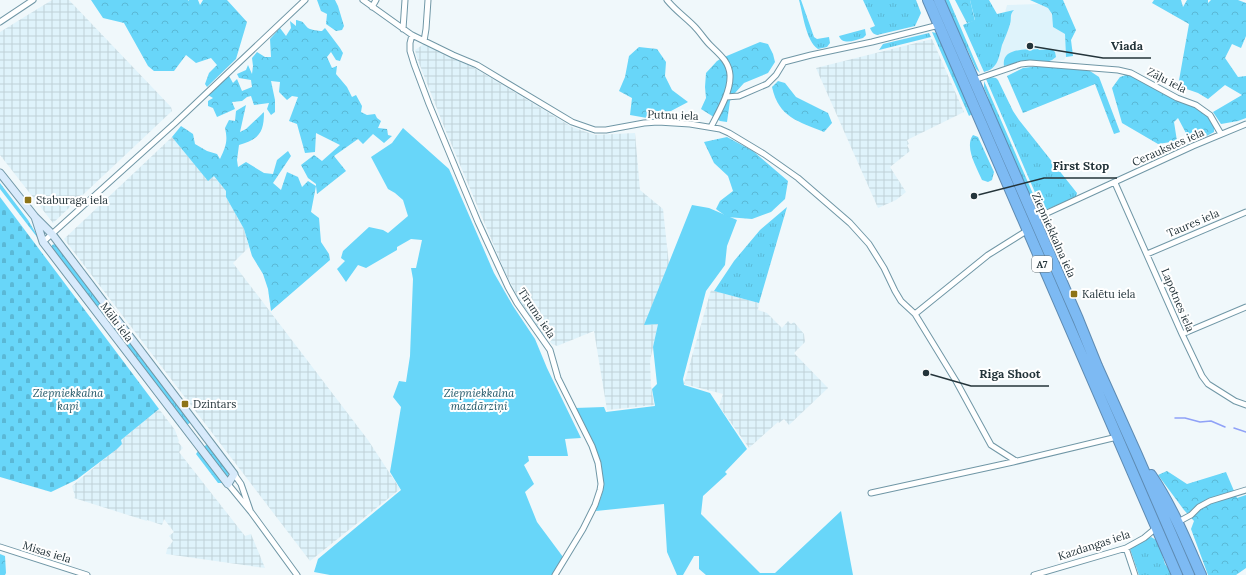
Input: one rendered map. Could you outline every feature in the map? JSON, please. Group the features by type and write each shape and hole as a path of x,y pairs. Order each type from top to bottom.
{"highway":[{"name":"Ziepniekkalna iela","path":"928,0 1177,575"},
{"name":"Ziepniekkalna iela","path":"939,0 1189,575"},
{"path":"939,25 945,24 950,27"},
{"path":"996,158 1002,159 1006,155"},
{"path":"1137,455 1163,493 1178,522 1201,575"},
{"name":"Ziepniekkalna iela","path":"1156,528 1177,546"}],"street":[{"path":"0,22 34,0"},
{"path":"43,242 175,123 305,0"},
{"name":"Putnu iela","path":"363,0 412,35 477,65 572,122 584,127 595,130 606,130 658,122 711,127 729,133 782,166 815,192 850,223 869,244 901,301 915,314 956,381 990,445 1016,461"},
{"path":"372,7 376,0"},
{"path":"403,29 405,0"},
{"path":"424,41 428,0"},
{"path":"667,0 674,9 694,27 724,59 729,71 730,77 726,97 711,127"},
{"path":"726,97 739,96 767,84 776,75 784,62 939,25"},
{"name":"Tīruma iela","path":"412,35 410,51 414,64 478,222 508,287 517,303 550,350 558,378 592,446 598,463 601,484 595,505 583,530 555,575"},
{"name":"Zāļu iela","path":"974,80 1021,64 1030,63 1118,70 1131,73 1177,98 1196,105 1210,115 1221,134"},
{"name":"Ceraukstes iela","path":"1034,219 1193,146 1246,124"},
{"name":"Mālu iela","path":"0,173 35,217 52,234 234,474 241,484 251,512"},
{"name":"Lapotnes iela","path":"1115,182 1202,376 1208,384 1235,401 1246,405"},
{"name":"Taures iela","path":"1147,254 1246,212"},
{"name":"Mālu iela","path":"35,217 43,242 190,435 251,512 297,575"},
{"path":"915,314 988,255 1028,230"},
{"path":"1182,334 1246,307"},
{"path":"190,435 199,428"},
{"path":"871,493 1117,437"},
{"path":"228,484 234,474"},
{"path":"1178,522 1191,515 1199,507 1210,501 1246,490"},
{"name":"Kazdangas iela","path":"1034,575 1126,548 1144,538 1156,528"},
{"name":"Misas iela","path":"0,547 87,575"},
{"path":"1126,548 1135,575"}],"shaded area":[{"path":"52,0 69,0 171,107 172,111 53,223 0,155 0,32"},
{"path":"1038,4 1048,8 1052,14 1053,27 1065,34 1066,57 1064,60 1020,62 989,70 1007,5"},
{"path":"932,39 964,112 907,140 909,144 907,145 910,151 890,167 906,192 896,200 878,208 816,68"},
{"path":"424,44 444,55 471,66 572,127 595,135 635,133 640,190 663,209 669,265 645,325 658,324 650,361 651,386 654,405 607,410 594,331 557,346 552,344 541,332 520,301 505,272 417,58 415,50"},
{"name":"Dzintars","path":"172,137 208,180 214,176 226,191 226,197 244,229 249,247 233,263 368,440 400,489 310,561 64,239"},
{"path":"711,290 759,303 758,310 767,313 782,328 788,321 791,324 794,322 804,334 805,342 794,353 828,388 789,425 784,419 779,423 778,422 749,448 719,406 723,394 684,384"},
{"path":"159,409 175,430 179,441 178,442 183,448 179,452 245,536 251,534 265,568 166,554 167,549 173,541 169,536 174,532 164,519 162,525 74,498 75,496 72,486 122,444 121,440"}],"green space":[{"path":"91,0 198,0 200,5 203,0 227,0 247,22 236,59 207,87 205,84 209,73 217,65 211,58 196,63 186,55 174,71 154,71 148,66 124,23 103,18"},
{"path":"317,0 335,0 344,26 342,30 336,31 326,24 327,14 321,11"},
{"path":"799,0 801,0 814,37 817,39 829,37 830,43 827,47 818,49 811,40"},
{"path":"863,0 916,0 921,13 915,26 877,35 873,33 870,28 875,26"},
{"path":"942,0 949,0 980,73 976,69 967,49 959,38"},
{"path":"955,0 970,0 975,21 967,23"},
{"path":"970,0 989,0 997,14 1014,10 997,62 992,68 984,72 963,25 975,20"},
{"path":"1030,0 1063,0 1076,30 1071,40 1073,56 1066,57 1065,34 1053,27 1052,14 1048,8"},
{"path":"1154,0 1181,0 1183,7 1187,0 1208,0 1208,3 1211,0 1238,0 1246,3 1246,36 1241,48 1232,44 1225,58 1238,77 1246,76 1246,118 1221,124 1213,112 1242,95 1225,85 1208,99 1198,93 1178,86 1189,24 1152,3"},
{"path":"296,20 302,22 308,28 313,30 322,31 325,28 343,53 340,61 336,60 331,52 327,57 332,68 337,66 336,74 347,87 352,97 356,95 362,106 361,112 367,115 375,114 381,121 378,128 387,129 388,135 392,136 384,143 373,134 363,144 358,139 334,156 346,171 317,194 316,184 308,178 301,165 314,155 322,161 340,145 316,133 315,152 305,153 297,124 289,121 298,97 292,96 287,100 279,92 280,82 271,81 275,100 275,112 271,115 267,109 269,103 254,105 251,96 242,101 232,102 235,109 217,117 213,108 208,106 208,101 213,98 208,95 229,76 233,83 237,79 242,91 252,87 251,80 239,78 237,74 246,70 248,65 252,74 252,58 257,52 265,57 271,57 270,39 280,28 286,36 291,28 290,21 296,26"},
{"path":"865,29 866,35 863,38 853,41 843,41 839,36"},
{"path":"932,32 939,36 972,114 969,116"},
{"path":"929,33 931,37 879,50 883,44"},
{"path":"760,42 768,44 775,62 768,73 744,83 735,93 730,101 727,122 720,121 701,109 706,98 706,73 717,61 722,58"},
{"path":"639,47 657,49 666,62 665,76 672,90 688,102 671,111 647,118 630,115 632,98 619,91 625,77 629,56"},
{"path":"1052,49 1055,52 1056,57 1049,61 1020,62 1004,66 1006,55 1016,51"},
{"path":"1039,66 1087,69 1099,77 1120,132 1114,134 1095,84 1023,113 1007,76 1023,68"},
{"path":"1129,74 1204,112 1214,122 1214,132 1203,138 1188,137 1178,118 1174,122 1177,141 1158,144 1122,123 1112,88 1120,77"},
{"path":"990,77 998,80 1019,120 1077,193 1076,197 1043,211 986,79"},
{"path":"778,81 785,83 796,97 828,113 832,123 824,132 791,117 779,106 772,87"},
{"path":"984,81 1037,203 1038,213 992,115 988,97 984,88"},
{"path":"246,105 240,132 246,129 264,112 264,119 259,134 246,143 239,145 237,160 238,167 246,162 264,173 273,174 277,160 288,151 291,156 273,183 281,190 287,172 298,177 302,187 308,181 316,186 311,212 319,218 321,242 329,254 330,260 271,311 268,289 263,274 252,256 244,229 226,197 226,191 214,176 208,181 172,137 181,126 193,134 195,144 207,151 217,154 220,159 226,144 225,128 229,120 235,121 236,111"},
{"name":"Ziepniekkalna mazdārziņi","path":"403,128 449,169 494,273 513,306 535,339 547,368 581,438 565,439 568,456 528,456 529,461 524,465 534,484 525,492 537,522 563,557 552,575 330,575 314,572 318,559 401,490 390,472 401,407 393,397 399,381 406,382 410,356 413,279 411,268 416,268 422,240 411,239 397,247 397,250 366,268 358,265 346,282 337,269 345,261 341,258 343,251 369,227 383,230 388,233 408,216 403,200 388,189 371,157 392,143"},
{"path":"973,135 978,137 994,172 992,180 988,182 982,180 972,158 970,145"},
{"path":"727,137 753,151 788,181 785,199 771,212 752,219 727,217 716,209 720,201 733,191 728,176 714,163 704,142"},
{"path":"1005,163 1070,313 1067,314"},
{"path":"0,183 28,220 38,237 0,189"},
{"name":"Ziepniekkalna kapi","path":"0,197 159,409 121,440 122,444 117,449 76,480 51,492 0,477"},
{"path":"692,205 709,208 737,220 727,246 725,265 706,291 683,379 684,385 710,393 747,449 725,472 727,474 703,496 701,514 760,573 775,573 841,511 853,575 706,575 699,569 699,556 694,556 683,575 677,575 667,552 664,504 596,511 603,490 601,466 594,446 575,408 604,407 606,412 655,406 652,389 657,384 653,347 658,324 644,325"},
{"path":"787,207 759,303 714,291 734,261 760,230"},
{"path":"55,244 191,422 187,425 52,248 52,245"},
{"path":"1075,321 1166,533 1162,531 1072,322"},
{"path":"208,444 229,472 228,477 203,447"},
{"path":"198,451 223,482 222,483 218,483 196,454"},
{"path":"1167,471 1187,484 1226,472 1237,498 1246,495 1246,568 1236,575 1208,575 1191,529 1194,521 1158,475"},
{"path":"1151,537 1158,541 1165,564 1173,575 1139,575 1130,549 1131,547"},
{"path":"0,554 5,556 5,575 0,575"}],"waterway":[{"path":"1175,418 1185,418 1200,422 1211,421 1225,427"},
{"path":"1234,428 1246,432"}],"place":[{"name":"Viada","path":"1030,46"},
{"name":"First Stop","path":"974,196"},
{"name":"Staburaga iela","path":"28,200"},
{"name":"Kalētu iela","path":"1074,294"},
{"name":"Riga Shoot","path":"926,373"},
{"name":"Dzintars","path":"185,404"}]}
